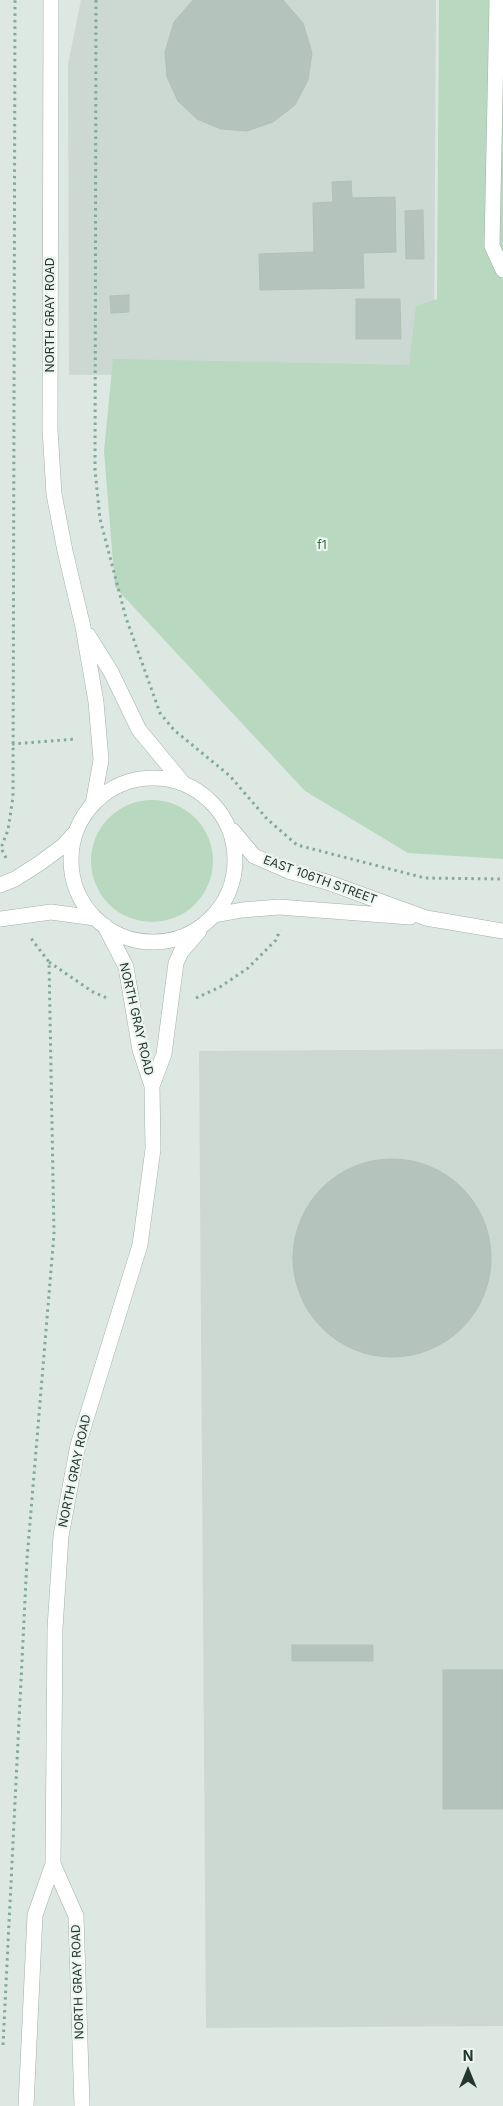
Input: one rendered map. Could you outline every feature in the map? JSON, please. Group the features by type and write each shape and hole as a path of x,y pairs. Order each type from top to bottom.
{"street":[{"name":"NORTH GRAY ROAD","path":"51,0 50,428 54,494 64,551 83,627 96,702 101,760 92,804"},
{"path":"497,0 492,246 503,270"},
{"name":"NORTH GRAY ROAD","path":"83,627 111,672 139,730 183,783"},
{"path":"0,885 15,879 63,846 75,833 92,804 112,788 135,780 159,778 183,783 202,793 217,807 228,824 236,850 235,871 230,892 210,919 187,935 166,941 145,942 124,937 100,922 84,903 76,887 71,869 71,850 75,833"},
{"name":"EAST 106TH STREET","path":"228,824 246,849 271,864 426,918"},
{"name":"EAST 106TH STREET","path":"210,919 242,910 279,907 426,918 503,931"},
{"path":"0,919 51,912 100,922"},
{"name":"NORTH GRAY ROAD","path":"152,1086 164,1054 176,963 181,952 210,919"},
{"name":"NORTH GRAY ROAD","path":"26,2106 35,1915 53,1864 55,1628 61,1536 78,1445 134,1268 143,1228 152,1149 152,1086 140,1050 126,967 100,922"},
{"name":"NORTH GRAY ROAD","path":"53,1864 76,1916 82,2106"}],"path":[{"path":"8,861 1,848 12,816 16,337 13,276 15,0"},
{"path":"96,0 95,470 100,519 124,609 160,713 174,730 230,776 267,819 297,845 425,878 503,879"},
{"path":"12,744 78,739"},
{"path":"190,999 220,987 248,968 276,940 279,934 279,920"},
{"path":"29,935 49,962 92,992 112,999"},
{"path":"3,2052 27,1559 54,1234 49,962"}],"shaded area":[{"path":"81,0 436,0 434,372 69,375 68,64"},
{"path":"503,1049 503,2026 206,2028 199,1051"}],"green space":[{"name":"f1","path":"439,0 503,0 503,859 408,853 305,791 115,587 104,451 113,359 409,365 416,306 437,299"},
{"path":"152,800 164,801 175,805 186,810 195,818 203,827 208,838 212,849 212,873 208,884 203,895 195,904 186,912 175,917 164,921 152,922 140,921 129,917 118,912 109,904 101,895 96,884 92,873 91,861 92,849 96,838 101,827 109,818 118,810 129,805 140,801"}],"building":[{"path":"193,0 283,0 303,23 312,53 308,80 295,105 273,122 247,131 221,129 197,119 178,101 167,77 165,52 174,22"},
{"path":"351,181 352,198 395,197 396,252 363,253 364,288 260,290 259,254 314,252 313,203 333,202 332,182"},
{"path":"423,210 424,259 406,259 405,211"},
{"path":"129,295 129,312 111,313 110,296"},
{"path":"356,299 400,299 401,339 356,339"},
{"path":"392,1159 411,1161 430,1167 447,1176 462,1188 474,1203 483,1220 489,1239 491,1258 489,1277 483,1296 474,1313 462,1328 447,1340 430,1349 411,1355 392,1357 373,1355 354,1349 337,1340 322,1328 310,1313 301,1296 295,1277 293,1258 295,1239 301,1220 310,1203 322,1188 337,1176 354,1167 373,1161"},
{"path":"292,1645 373,1645 373,1661 292,1661"},
{"path":"443,1670 503,1670 503,1809 443,1809"}]}
